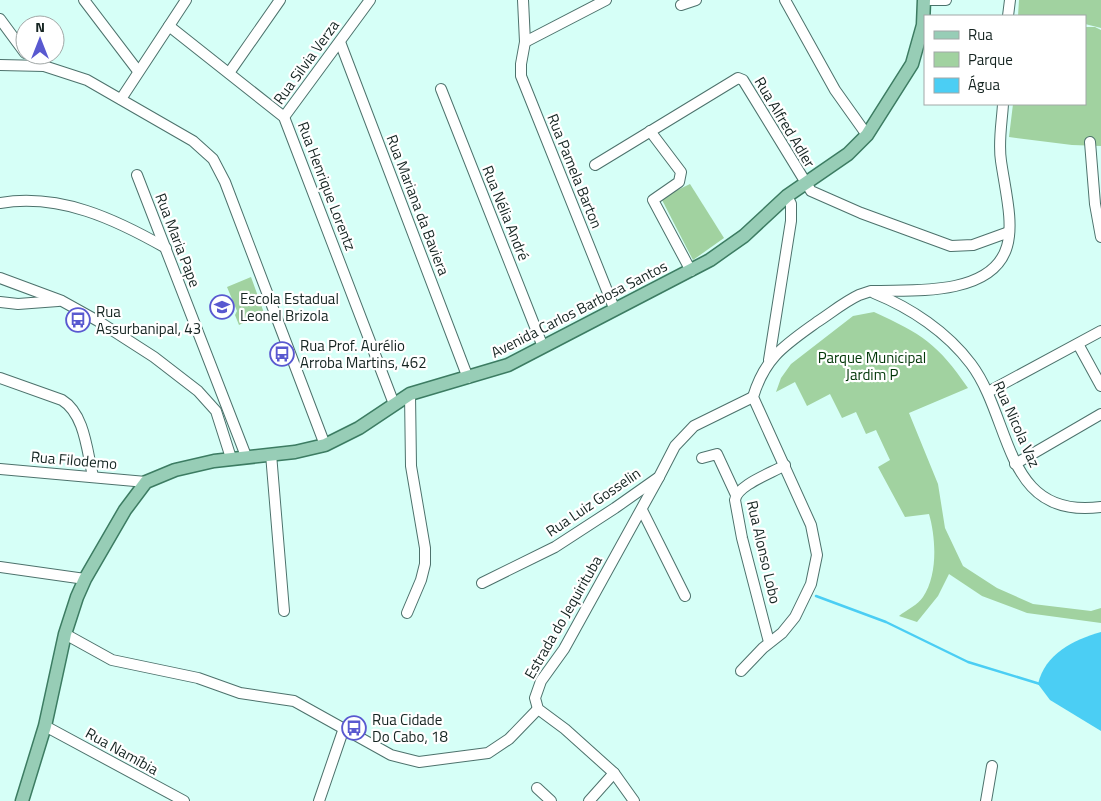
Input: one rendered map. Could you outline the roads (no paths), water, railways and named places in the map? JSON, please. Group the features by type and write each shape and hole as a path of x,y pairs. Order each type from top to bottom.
{"main road":[{"name":"Avenida Carlos Barbosa Santos","path":"22,801 45,726 66,634 85,579 130,502 146,482 175,470 231,458 311,449 324,445 359,428 410,394 508,365 543,348 614,308 691,272 732,245 788,196 848,154 867,135 912,64 923,25 924,0"}],"street":[{"path":"84,0 138,71"},
{"path":"230,73 280,0"},
{"name":"Rua Silvia Verza","path":"284,118 370,0"},
{"name":"Rua Pamela Barton","path":"523,0 525,42 521,64 525,88 614,308"},
{"path":"525,42 606,0"},
{"path":"681,5 696,0"},
{"path":"785,0 835,90 867,135"},
{"path":"928,0 946,0"},
{"path":"1008,15 1010,0"},
{"path":"121,98 169,26 182,2"},
{"path":"0,19 15,41"},
{"name":"Rua Henrique Lorentz","path":"169,26 284,118 394,404"},
{"name":"Rua Mariana da Baviera","path":"340,42 468,378"},
{"path":"0,65 15,61"},
{"path":"47,65 73,74 121,98 193,141 205,150 220,169 324,445"},
{"name":"Rua Alfred Adler","path":"650,131 738,78 743,80 811,191 828,200 951,246 973,245 1009,232"},
{"name":"Rua Nélia André","path":"441,89 543,348"},
{"path":"742,671 766,645 782,633 795,617 807,595 816,565 817,547 811,525 753,396 769,362 782,347 852,299 871,291 955,286 980,277 1003,258 1008,247 1009,232 1008,200 1000,156 1003,105"},
{"path":"595,165 650,131 681,172 679,182 653,200 691,272"},
{"path":"1090,142 1095,204 1101,237"},
{"name":"Rua Maria Pape","path":"137,175 246,456"},
{"path":"769,362 791,221 791,204 788,196"},
{"path":"0,203 26,200 39,201 87,211 117,221 166,248"},
{"path":"0,278 62,301 154,357 211,403 221,424 231,458"},
{"name":"Rua Nicola Vaz","path":"871,291 919,317 942,333 971,364 988,392 1015,464 1033,488 1053,502 1074,509 1101,507"},
{"path":"0,302 18,304 62,301"},
{"path":"988,392 1101,331"},
{"path":"1078,344 1101,386"},
{"path":"0,378 70,404 79,422 93,476"},
{"path":"211,403 220,392"},
{"path":"407,613 421,580 426,548 411,466 410,394"},
{"name":"Rua Luiz Gosselin","path":"482,583 555,547 659,478 684,434 694,426 753,396"},
{"path":"1015,464 1101,414"},
{"path":"271,454 284,611"},
{"path":"702,458 717,454 736,495"},
{"name":"Rua Alonso Lobo","path":"766,645 737,518 736,495 744,487 785,466"},
{"name":"Rua Filodemo","path":"0,469 146,482"},
{"name":"Estrada do Jequirituba","path":"538,709 535,698 541,681 564,649 659,478"},
{"path":"642,510 685,596"},
{"path":"1,570 85,579"},
{"path":"66,634 112,660 198,678 240,693 294,701 391,755 406,760 431,761 476,756 492,751 509,739 538,709 565,729 614,773 634,801"},
{"name":"Rua Namíbia","path":"45,726 184,801"},
{"path":"319,801 344,728"},
{"path":"986,801 992,766"},
{"path":"589,801 614,773"},
{"path":"538,788 551,801"}],"water":[{"path":"1101,632 1101,731 1050,700 1038,684 1047,664 1054,656 1080,639"}],"waterway":[{"path":"816,596 886,622 968,662 1040,684"}],"place":[{"name":"Escola Estadual Leonel Brizola","path":"222,307"},
{"name":"Rua Assurbanipal, 43","path":"78,320"},
{"name":"Rua Prof. Aurélio Arroba Martins, 462","path":"282,354"},
{"name":"Rua Cidade Do Cabo, 18","path":"354,728"}],"park label":[{"name":"Parque Municipal Jardim P","path":"872,366"}]}
